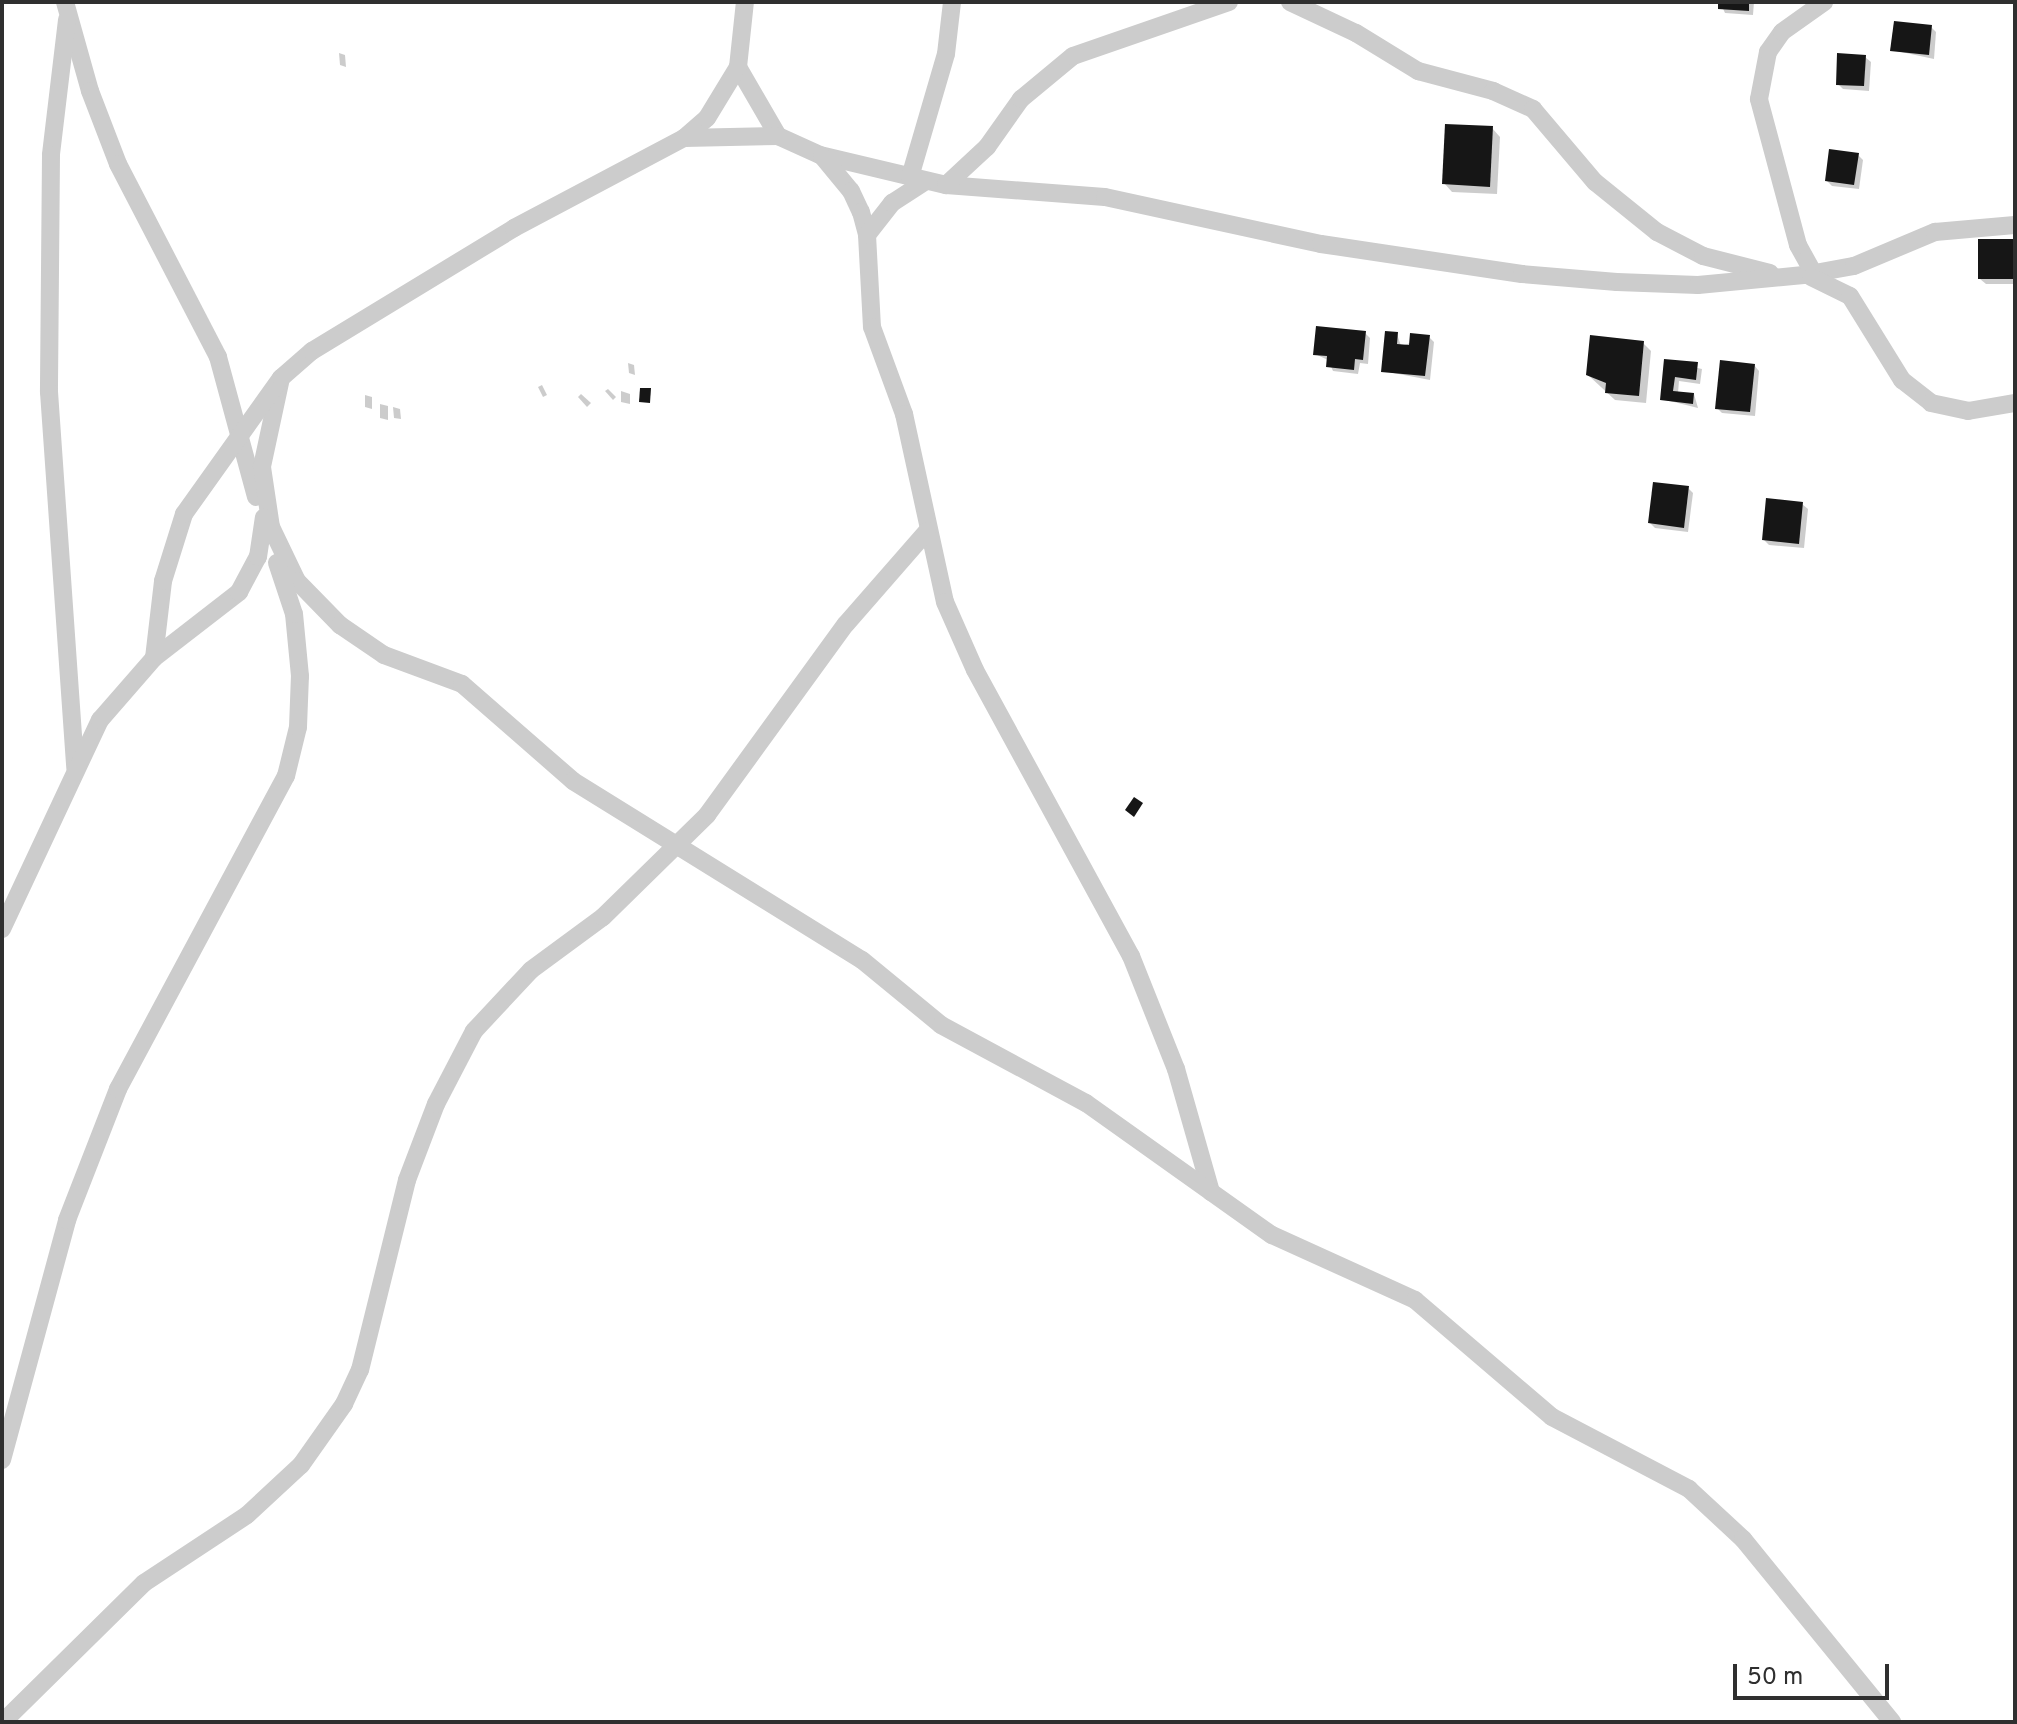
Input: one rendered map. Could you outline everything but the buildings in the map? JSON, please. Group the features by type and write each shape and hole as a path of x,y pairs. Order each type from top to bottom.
{"street":[{"path":"154,658 163,581 175,536 202,483 281,378 312,351 514,228 684,138 716,106 738,67 745,2"},
{"path":"867,235 892,203 918,179 946,54 952,2"},
{"path":"946,185 981,154 1029,91 1073,56 1229,2"},
{"path":"1290,2 1356,33 1418,71 1493,91 1533,109 1595,182 1680,245 1752,270 1809,274 1850,296 1902,380 1931,403 1968,411 2015,403"},
{"path":"1809,274 1798,245 1759,99 1761,75 1782,32 1824,2"},
{"path":"3,1456 67,1220 91,1154 147,1026 265,822 294,752 301,702 298,645 240,435 206,326 118,164 68,7"},
{"path":"68,7 53,126 49,392 75,768"},
{"path":"738,67 778,136"},
{"path":"684,138 778,136 820,155 946,185 1119,199 1274,236 1522,274 1698,285 1809,274 1854,266 1935,232 2015,225"},
{"path":"820,155 851,191 867,235 872,327 904,414 927,531 959,637 1131,956 1176,1069 1211,1192"},
{"path":"2,929 100,720 154,658 239,592 258,557 264,525 265,437 281,378"},
{"path":"264,498 276,541 297,581 340,625 384,655 462,684 563,774 677,848 862,960 978,1049 1086,1103 1294,1248 1397,1289 1432,1312 1552,1417 1689,1489 1743,1539 1892,1722"},
{"path":"3,1722 144,1583 247,1515 309,1455 360,1370 407,1180 436,1104 474,1031 531,970 603,917 677,848 738,777 846,624 927,531"},
{"path":"2,1409 3,1456"}]}
